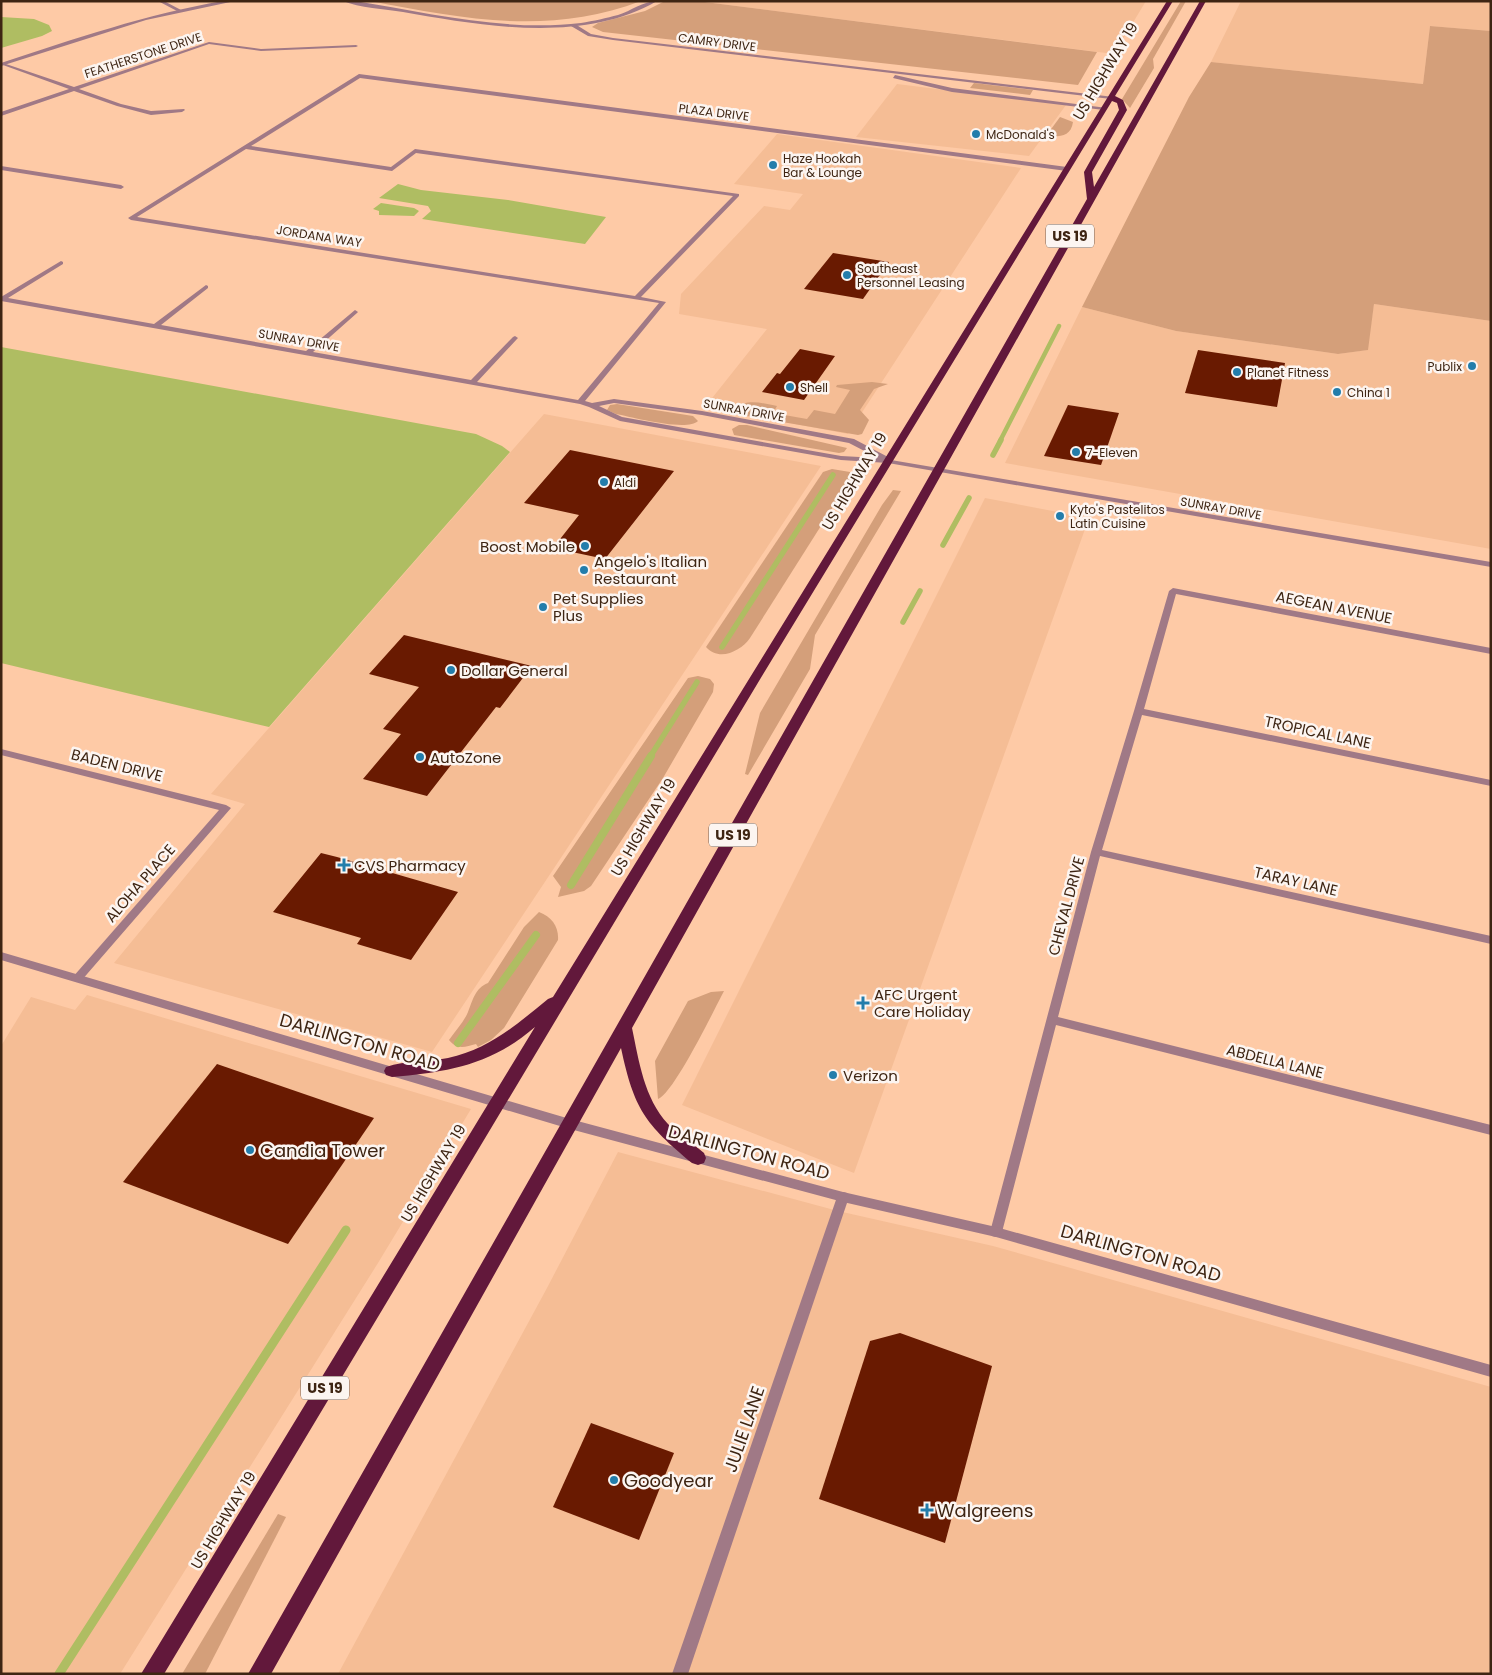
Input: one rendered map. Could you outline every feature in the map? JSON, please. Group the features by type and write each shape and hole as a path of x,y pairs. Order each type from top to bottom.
{"highway":[{"name":"US HIGHWAY 19","path":"152,1674 497,1102 1170,1"},
{"name":"US 19","path":"259,1674 1203,1"},
{"path":"1091,198 1088,172 1123,110 1120,102 1111,97"},
{"path":"392,1071 445,1066 472,1058 499,1046 562,996"},
{"path":"624,1027 643,1098 651,1113 661,1127 698,1158"}],"street":[{"path":"160,1 179,10"},
{"path":"3,64 137,20 179,10 233,1"},
{"path":"345,1 441,19 486,24 540,26 573,25 633,11 655,1"},
{"name":"CAMRY DRIVE","path":"573,25 586,34 604,38 1111,97"},
{"name":"FEATHERSTONE DRIVE","path":"1,114 209,43 261,50 356,46"},
{"path":"3,64 119,105 151,113 182,110"},
{"name":"CAMRY DRIVE","path":"862,68 952,90 1104,108"},
{"name":"JORDANA WAY","path":"359,76 132,218 663,302 580,402"},
{"name":"PLAZA DRIVE","path":"359,76 1067,169"},
{"path":"247,147 392,169 415,151 737,195 636,298"},
{"path":"1,168 121,187"},
{"path":"2,299 61,262"},
{"path":"156,326 206,287"},
{"name":"SUNRAY DRIVE","path":"2,299 580,402 592,405 620,420 841,458 888,461 1491,565"},
{"path":"308,353 355,312"},
{"path":"472,383 515,338"},
{"name":"SUNRAY DRIVE","path":"592,405 614,401 641,404 814,434 851,441 888,461"},
{"name":"AEGEAN AVENUE","path":"1173,591 1491,651"},
{"name":"CHEVAL DRIVE","path":"996,1232 1096,852 1173,591"},
{"name":"TROPICAL LANE","path":"1139,711 1491,783"},
{"name":"BADEN DRIVE","path":"1,752 226,808"},
{"name":"ALOHA PLACE","path":"77,978 226,808"},
{"name":"TARAY LANE","path":"1096,852 1491,940"},
{"name":"DARLINGTON ROAD","path":"1,956 570,1124 843,1197 996,1232 1491,1371"},
{"name":"ABDELLA LANE","path":"1052,1020 1491,1130"},
{"name":"JULIE LANE","path":"680,1674 843,1197"}],"shaded area":[{"path":"370,1 641,1 607,12 573,18 506,21 439,14"},
{"path":"665,1 697,1 1097,52 1078,85 603,32 592,27 598,23 645,11"},
{"path":"697,1 1146,1 1114,54"},
{"path":"1181,1 1186,1 1153,59 1154,68 1130,108 1122,99"},
{"path":"1241,1 1491,1 1491,31 1430,26 1423,84 1211,62"},
{"path":"1,17 34,19 49,25 52,31 42,36 1,48"},
{"path":"1430,26 1491,31 1491,321 1374,304 1368,350 1338,354 1176,331 1082,307 1189,97 1211,62 1423,84"},
{"path":"974,83 1033,90 1030,95 970,88"},
{"path":"897,84 1066,105 1029,156 856,137"},
{"path":"1060,117 1073,122 1070,131 1060,136 1046,136"},
{"path":"777,134 1021,168 848,434 705,407 767,329 679,314 681,294 764,206 790,210 803,194 734,184"},
{"path":"398,184 421,190 508,200 606,217 585,244 422,219 431,211 428,206 379,198"},
{"path":"381,203 414,208 419,211 414,216 379,215 379,211 373,209"},
{"path":"1374,304 1491,321 1491,549 1005,463 1082,307 1176,331 1338,354 1367,350"},
{"path":"1,347 476,434 502,446 510,452 269,727 1,663"},
{"path":"872,382 888,384 874,389 860,410 869,420 862,434 858,435 741,415 735,410 744,404 755,402 777,406 773,413 807,419 814,410 835,414 850,390 836,387 837,385"},
{"path":"617,404 693,416 698,421 683,425 671,424 616,414 607,410 610,405"},
{"path":"544,414 821,466 432,1052 114,963 245,804 211,794"},
{"path":"739,425 747,425 847,448 844,452 839,453 734,435 732,429"},
{"path":"832,469 850,472 850,480 750,638 736,651 730,653 717,654 711,651 706,647 823,472"},
{"path":"893,490 901,491 815,635 810,669 748,775 745,774 760,713 882,505"},
{"path":"985,498 1089,518 854,1173 682,1105"},
{"path":"698,676 710,679 714,684 713,692 663,778 591,886 584,891 558,897 561,887 553,876 688,678"},
{"path":"539,912 554,923 558,940 504,1028 491,1040 478,1047 476,1044 465,1047 455,1045 449,1040 468,1012 477,991 488,983 524,927"},
{"path":"724,991 674,1082 658,1099 655,1061 688,1001 711,992"},
{"path":"87,995 471,1109 378,1263 120,1674 1,1674 1,1046 31,997 75,1010"},
{"path":"618,1152 838,1211 993,1246 1491,1387 1491,1674 338,1674 547,1288"},
{"path":"278,1514 286,1517 205,1674 182,1674"}],"building":[{"name":"Southeast Personnel Leasing","path":"833,253 889,262 863,299 804,289"},
{"path":"800,349 835,356 804,400 762,392 777,373 780,374"},
{"name":"Planet Fitness","path":"1198,350 1285,363 1277,407 1185,393"},
{"path":"1068,405 1119,413 1101,465 1044,456"},
{"name":"Aldi","path":"570,450 674,471 605,559 553,548 579,515 524,503"},
{"path":"404,635 532,666 500,708 496,707 427,796 363,779 401,734 383,729 419,687 369,674"},
{"name":"CVS Pharmacy","path":"321,853 458,892 411,960 357,944 361,938 273,912"},
{"name":"Candia Tower","path":"217,1064 374,1118 288,1244 123,1182"},
{"name":"Walgreens","path":"900,1333 992,1366 945,1543 819,1499 870,1341"},
{"name":"Goodyear","path":"591,1423 674,1453 639,1540 553,1507"}],"waterway":[{"path":"1000,441 1059,326"},
{"path":"993,455 1001,440"},
{"path":"722,647 833,475"},
{"path":"943,545 969,498"},
{"path":"903,622 920,591"},
{"path":"650,757 697,682"},
{"path":"571,885 651,756"},
{"path":"458,1043 536,935"},
{"path":"59,1674 346,1230"}],"place":[{"name":"McDonald's","path":"976,134"},
{"name":"Haze Hookah Bar & Lounge","path":"773,165"},
{"name":"Southeast Personnel Leasing","path":"847,275"},
{"name":"Publix","path":"1472,366"},
{"name":"Planet Fitness","path":"1237,372"},
{"name":"Shell","path":"790,387"},
{"name":"China 1","path":"1337,392"},
{"name":"7-Eleven","path":"1076,452"},
{"name":"Aldi","path":"604,482"},
{"name":"Kyto's Pastelitos Latin Cuisine","path":"1060,516"},
{"name":"Boost Mobile","path":"585,546"},
{"name":"Angelo's Italian Restaurant","path":"584,570"},
{"name":"Pet Supplies Plus","path":"543,607"},
{"name":"Dollar General","path":"451,670"},
{"name":"AutoZone","path":"420,757"},
{"name":"CVS Pharmacy","path":"344,865"},
{"name":"AFC Urgent Care Holiday","path":"863,1003"},
{"name":"Verizon","path":"833,1075"},
{"name":"Candia Tower","path":"250,1150"},
{"name":"Goodyear","path":"614,1480"},
{"name":"Walgreens","path":"927,1510"}]}
